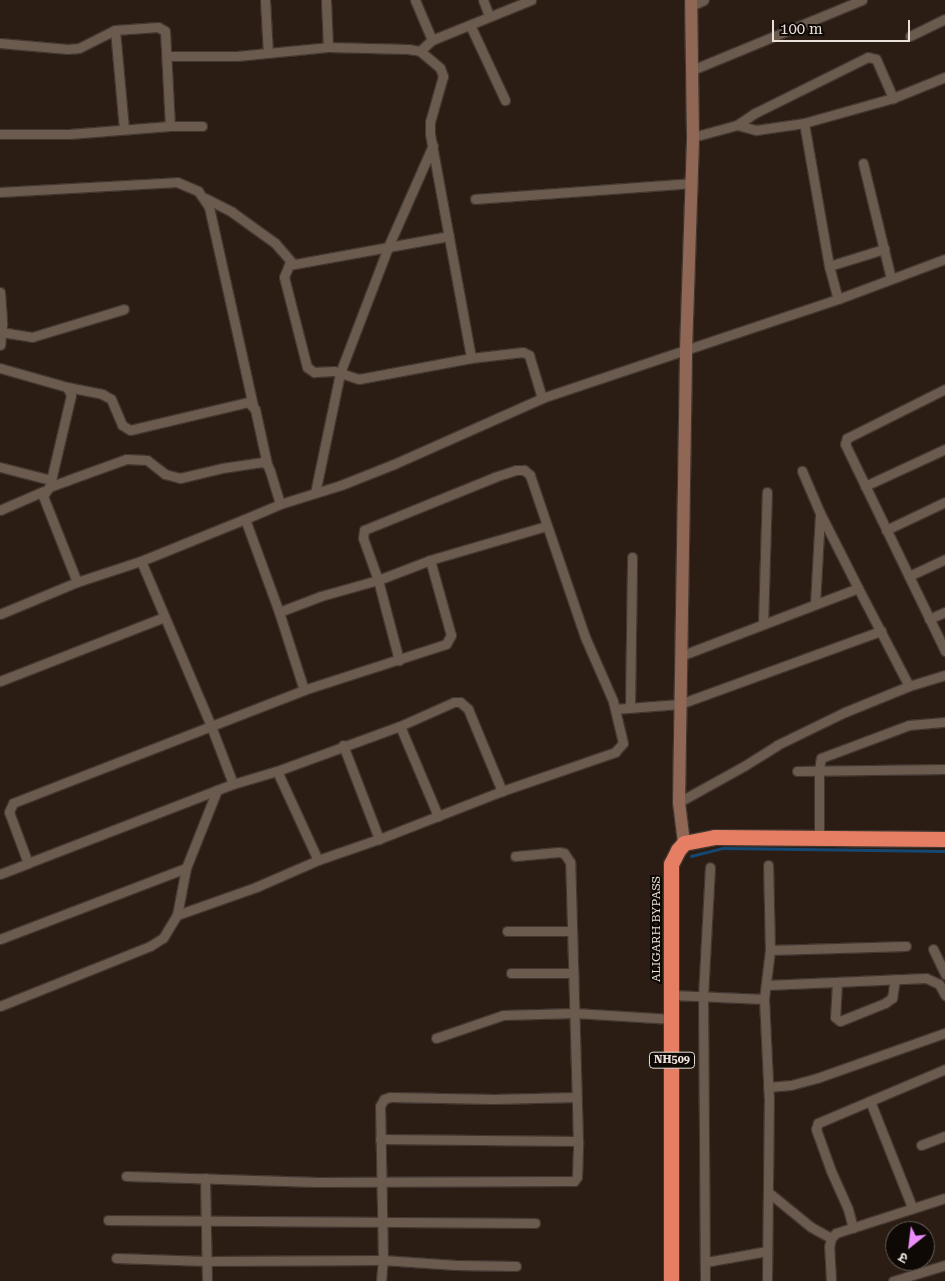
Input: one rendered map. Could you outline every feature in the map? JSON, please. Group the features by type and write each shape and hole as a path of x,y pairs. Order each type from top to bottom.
{"highway":[{"path":"684,843 715,836 945,839"},
{"name":"ALIGARH BYPASS","path":"671,1281 672,1019 677,995 671,864 684,843"}],"street":[{"path":"265,0 268,53"},
{"path":"326,0 328,47"},
{"path":"416,0 432,40"},
{"path":"483,0 489,16"},
{"path":"420,51 423,46 432,40 532,0"},
{"path":"684,843 679,802 680,704 683,656 686,351 693,137 691,3 704,0"},
{"path":"692,70 862,0"},
{"path":"910,36 945,19"},
{"path":"470,26 505,100"},
{"path":"0,43 68,50 79,48 115,30 158,27 163,29 165,31 167,56 170,126"},
{"path":"115,30 124,129"},
{"path":"167,56 237,56 328,47 408,49 420,51 440,68 443,76 430,122 432,145 471,358"},
{"path":"693,137 737,124 754,113 868,57 876,59 893,98"},
{"path":"737,124 756,130 804,123 893,98 945,77"},
{"path":"804,123 829,266 838,299"},
{"path":"0,134 69,134 170,126 202,126"},
{"path":"315,493 340,373 388,247 432,145"},
{"path":"863,163 891,279"},
{"path":"0,192 177,182 198,191 205,198 232,212 275,243 293,264"},
{"path":"475,200 692,183"},
{"path":"205,198 209,207 267,464 280,504"},
{"path":"449,236 293,264 286,268 284,277 307,367 316,373 334,371 359,379 471,358 527,354 529,355 542,398"},
{"path":"829,266 884,250"},
{"path":"0,614 77,582 141,561 280,504 394,464 542,398 838,299 945,259"},
{"path":"0,292 0,344"},
{"path":"1,327 32,337 124,309"},
{"path":"0,368 67,387 102,394 111,399 122,425 130,430 242,402 253,406"},
{"path":"53,483 70,405 71,395 67,387"},
{"path":"945,390 846,439 845,444 945,651"},
{"path":"865,486 945,449"},
{"path":"0,510 44,492 53,483 126,459 148,460 165,474 180,478 256,461 267,464"},
{"path":"0,467 53,483"},
{"path":"177,915 256,887 318,860 379,839 502,790 620,749 623,743 615,708 585,637 530,475 524,470 516,470 368,526 364,530 363,538 378,580 399,660"},
{"path":"802,471 820,513 909,686"},
{"path":"44,492 44,500 77,582"},
{"path":"763,624 767,492"},
{"path":"886,530 945,502"},
{"path":"815,604 820,513"},
{"path":"245,519 279,612 304,690"},
{"path":"279,612 322,596 378,580 430,560 546,526"},
{"path":"630,708 632,557"},
{"path":"909,576 945,559"},
{"path":"28,863 4,808 304,690 446,644 451,638 430,560"},
{"path":"141,561 211,726 233,784"},
{"path":"683,656 858,588"},
{"path":"929,619 945,612"},
{"path":"0,681 164,617"},
{"path":"615,708 680,704 881,631"},
{"path":"679,802 777,745 845,712 909,686 945,674"},
{"path":"0,874 233,784 277,771 343,745 400,726 454,702 460,702 468,709 502,790"},
{"path":"819,837 819,770 821,758 910,725 945,722"},
{"path":"400,726 438,816"},
{"path":"343,745 379,839"},
{"path":"798,771 945,769"},
{"path":"277,771 318,860"},
{"path":"0,1006 150,946 163,938 177,915 186,868 217,790"},
{"path":"126,1176 317,1182 571,1182 577,1177 578,1141 570,862 567,856 559,852 515,856"},
{"path":"767,1281 768,1087 764,999 770,950 768,865"},
{"path":"705,1281 703,996 710,867"},
{"path":"0,939 186,868"},
{"path":"507,931 572,931"},
{"path":"770,950 906,946"},
{"path":"933,949 945,974"},
{"path":"511,973 573,973"},
{"path":"767,985 926,978 939,984 945,995"},
{"path":"837,982 835,1016 840,1021 886,1003 892,998 895,979"},
{"path":"677,995 764,999"},
{"path":"436,1038 504,1014 575,1013 672,1019"},
{"path":"768,1087 791,1085 816,1078 945,1033"},
{"path":"853,1228 848,1209 816,1129 822,1120 945,1069"},
{"path":"381,1281 383,1260 380,1106 384,1099 390,1097 494,1099 576,1097"},
{"path":"870,1101 912,1207"},
{"path":"921,1145 945,1136"},
{"path":"380,1139 578,1141"},
{"path":"205,1178 207,1281"},
{"path":"768,1192 811,1227 831,1238"},
{"path":"831,1281 831,1238 836,1233 912,1207 945,1198"},
{"path":"108,1220 535,1223"},
{"path":"706,1262 767,1251"},
{"path":"116,1258 207,1261 383,1260 456,1265 516,1266"},
{"path":"892,1281 924,1271"}],"waterway":[{"path":"691,856 724,848 945,851"}]}
